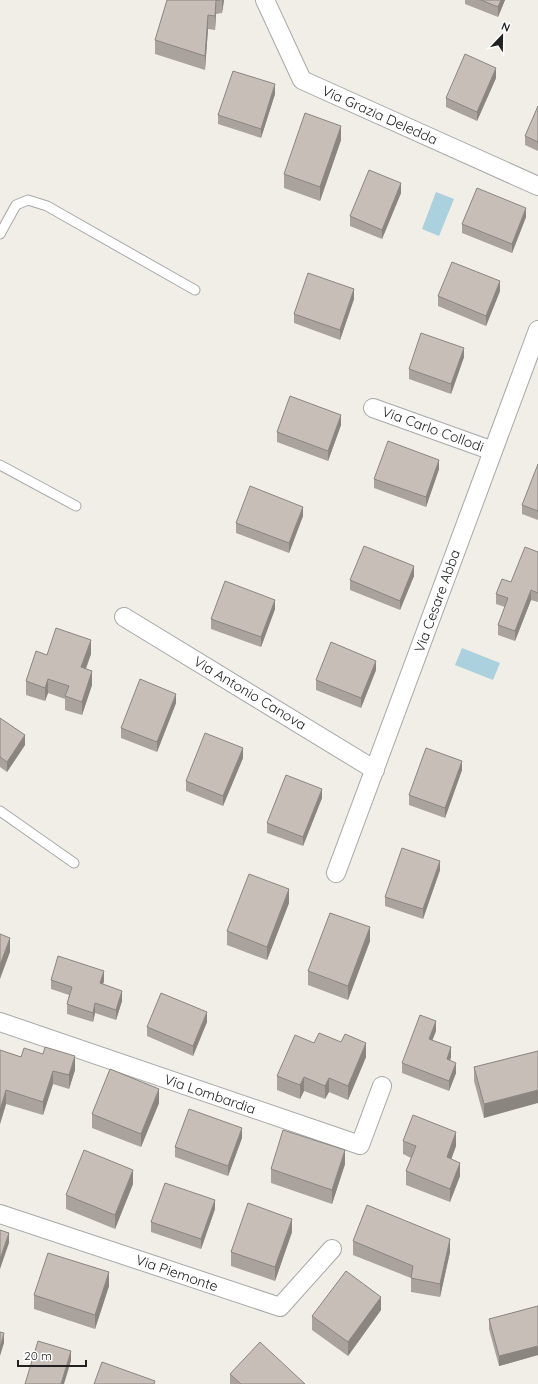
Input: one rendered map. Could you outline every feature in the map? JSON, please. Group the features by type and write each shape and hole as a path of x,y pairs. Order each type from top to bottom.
{"street":[{"name":"Via Grazia Deledda","path":"265,0 302,80 538,186"},
{"name":"Via Cesare Abba","path":"336,873 538,330"},
{"name":"Via Carlo Collodi","path":"373,408 493,451"},
{"name":"Via Antonio Canova","path":"124,617 375,770"},
{"name":"Via Lombardia","path":"0,1022 360,1145 382,1086"},
{"name":"Via Piemonte","path":"0,1214 280,1308 332,1249"}],"lane":[{"path":"0,234 16,205 28,200 47,206 195,290"},
{"path":"0,465 76,506"},
{"path":"0,811 74,863"}],"water":[{"path":"436,192 454,199 439,236 422,229"},
{"path":"462,648 500,663 493,680 455,665"}],"building":[{"path":"167,0 216,0 215,16 208,15 205,56 155,40"},
{"path":"481,0 501,0 498,7"},
{"path":"465,54 496,68 477,112 446,98"},
{"path":"233,71 275,84 261,129 218,115"},
{"path":"538,106 538,142 525,136"},
{"path":"305,113 341,126 320,187 284,174"},
{"path":"369,170 401,183 382,230 350,216"},
{"path":"477,188 526,208 512,244 462,224"},
{"path":"452,262 500,281 486,316 438,296"},
{"path":"308,273 354,289 340,330 294,314"},
{"path":"421,333 464,348 451,384 409,369"},
{"path":"290,396 341,415 328,451 277,432"},
{"path":"388,441 439,460 426,497 374,479"},
{"path":"538,464 538,511 522,505"},
{"path":"250,486 303,507 289,543 236,523"},
{"path":"364,546 414,566 400,601 350,580"},
{"path":"525,547 538,552 538,593 531,590 515,631 498,625 508,598 496,594 502,579 511,582"},
{"path":"225,581 275,600 261,637 211,619"},
{"path":"56,628 91,640 81,667 92,671 82,702 65,696 69,686 48,679 45,688 26,681 36,651 47,655"},
{"path":"331,642 376,661 361,698 316,680"},
{"path":"140,679 176,694 157,742 121,728"},
{"path":"0,718 25,735 7,762 0,757"},
{"path":"205,733 243,748 223,796 186,781"},
{"path":"426,748 462,761 445,808 409,795"},
{"path":"286,775 322,789 303,837 267,823"},
{"path":"402,848 440,861 423,909 385,897"},
{"path":"249,874 289,889 267,947 227,931"},
{"path":"330,913 370,927 348,986 308,971"},
{"path":"0,934 10,938 0,965"},
{"path":"58,956 104,971 100,983 122,991 116,1010 95,1003 93,1013 67,1004 72,987 51,980"},
{"path":"161,993 207,1012 193,1046 147,1027"},
{"path":"420,1015 436,1021 429,1039 451,1047 447,1059 456,1063 449,1081 402,1063"},
{"path":"319,1033 341,1042 345,1034 366,1043 348,1086 329,1078 325,1086 304,1077 300,1085 277,1076 295,1035 314,1043"},
{"path":"45,1047 75,1056 69,1075 53,1071 43,1102 6,1090 0,1110 0,1050 21,1057 24,1048 43,1054"},
{"path":"538,1051 538,1090 484,1104 474,1067"},
{"path":"110,1069 159,1089 141,1134 92,1114"},
{"path":"189,1109 242,1128 228,1166 175,1147"},
{"path":"413,1115 456,1132 447,1157 460,1163 450,1189 406,1171 416,1146 403,1141"},
{"path":"283,1130 345,1150 332,1190 271,1169"},
{"path":"84,1150 133,1170 115,1215 66,1195"},
{"path":"165,1183 215,1200 201,1239 151,1222"},
{"path":"248,1203 292,1219 275,1267 231,1252"},
{"path":"367,1205 450,1239 440,1284 411,1278 413,1266 353,1241"},
{"path":"0,1230 9,1233 0,1259"},
{"path":"48,1253 109,1272 95,1315 34,1295"},
{"path":"346,1271 381,1297 348,1342 312,1316"},
{"path":"538,1306 538,1346 499,1356 489,1319"},
{"path":"0,1332 4,1333 0,1347"},
{"path":"38,1341 71,1351 61,1384 25,1384"},
{"path":"260,1342 305,1384 241,1384 230,1374"},
{"path":"102,1362 155,1381 154,1384 94,1384"}]}
